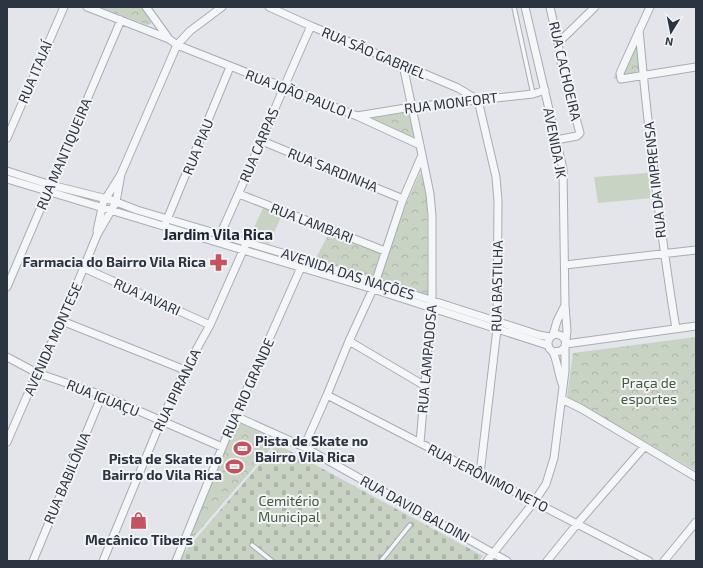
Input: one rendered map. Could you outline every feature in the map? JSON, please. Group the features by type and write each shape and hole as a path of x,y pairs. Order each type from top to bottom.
{"street":[{"name":"RUA ITAJAÍ","path":"7,138 64,7"},
{"path":"87,7 169,39"},
{"path":"146,7 169,39"},
{"name":"AVENIDA MONTESE","path":"7,442 37,373 62,321 84,268 96,235 102,207 121,174 177,45 190,31 222,7"},
{"name":"RUA SÃO GABRIEL","path":"269,7 458,88 478,100"},
{"name":"AVENIDA JK","path":"487,561 534,502 546,484 554,458 565,371 567,331 565,305 563,169 525,7"},
{"name":"RUA CACHOEIRA","path":"550,7 562,68 580,133 577,136 556,140"},
{"path":"558,42 595,7"},
{"path":"650,7 620,76 621,79 696,67"},
{"name":"RUA MANTIQUEIRA","path":"7,287 120,20"},
{"name":"RUA CARPAS","path":"218,238 262,141 283,87 311,26"},
{"name":"RUA DA IMPRENSA","path":"639,30 664,253 676,329"},
{"name":"RUA JOÃO PAULO I","path":"169,39 177,45 356,116 420,145"},
{"name":"RUA LAMPADOSA","path":"403,65 430,194 432,216 432,304 420,443"},
{"name":"RUA PIAU","path":"164,226 230,67"},
{"name":"RUA MONFORT","path":"356,116 412,107 533,94 545,90"},
{"name":"RUA BASTILHA","path":"478,100 497,185 497,330 480,474"},
{"name":"RUA SARDINHA","path":"262,141 403,200"},
{"path":"304,447 374,285 403,200 422,155"},
{"name":"AVENIDA DAS NAÇÕES","path":"7,171 49,189 164,226 306,260 432,304 552,336"},
{"name":"AVENIDA MONTESE","path":"96,235 116,202 121,174"},
{"name":"AVENIDA DAS NAÇÕES","path":"7,179 49,189 106,198 218,238"},
{"name":"RUA LAMBARI","path":"238,194 385,251"},
{"name":"AVENIDA DAS NAÇÕES","path":"245,246 301,268 374,285"},
{"name":"RUA IPIRANGA","path":"103,561 160,421 185,370 210,325 245,246"},
{"path":"565,265 696,250"},
{"name":"RUA RIO GRANDE","path":"176,561 222,447 301,268 306,260"},
{"name":"RUA JAVARI","path":"84,268 210,325"},
{"name":"AVENIDA DAS NAÇÕES","path":"432,304 497,330 547,345"},
{"name":"AVENIDA JK","path":"552,336 565,305"},
{"path":"62,321 185,370"},
{"path":"566,344 562,336 556,334 552,336 547,345 552,352 558,353 566,344 696,326"},
{"path":"349,341 425,386"},
{"name":"AVENIDA JK","path":"552,352 556,358 559,375 563,386"},
{"name":"RUA IGUAÇU","path":"7,357 37,373 102,395 222,447"},
{"name":"RUA BABILÔNIA","path":"33,561 102,395"},
{"name":"RUA JERÔNIMO NETO","path":"327,395 649,561"},
{"path":"562,399 582,409 696,477"},
{"name":"RUA DAVID BALDINI","path":"236,416 304,447 507,561"},
{"path":"547,561 644,446"},
{"path":"664,561 696,522"}],"lane":[{"path":"514,7 533,94"},
{"path":"381,561 410,525"},
{"path":"252,545 272,561"}],"green space":[{"path":"99,7 142,7 151,20 151,24 147,25"},
{"path":"636,31 641,76 613,79"},
{"path":"410,112 415,139 369,118"},
{"path":"420,173 424,178 427,194 428,295 379,280 407,202"},
{"path":"648,173 651,198 598,203 594,177"},
{"path":"264,206 282,215 269,244 250,236"},
{"path":"328,235 380,253 373,277 316,258"},
{"name":"Praça de esportes","path":"696,337 696,471 567,397 573,353"},
{"path":"237,421 277,441 179,554"},
{"name":"Cemitério Municipal","path":"277,444 483,556 479,561 180,561 183,554"}],"place":[{"name":"Farmacia do Bairro Vila Rica","path":"219,262"},
{"name":"Pista de Skate no Bairro Vila Rica","path":"242,449"},
{"name":"Pista de Skate no Bairro do Vila Rica","path":"235,467"},
{"name":"Mecânico Tibers","path":"139,520"}],"district":[{"name":"Jardim Vila Rica","path":"218,235"}]}
